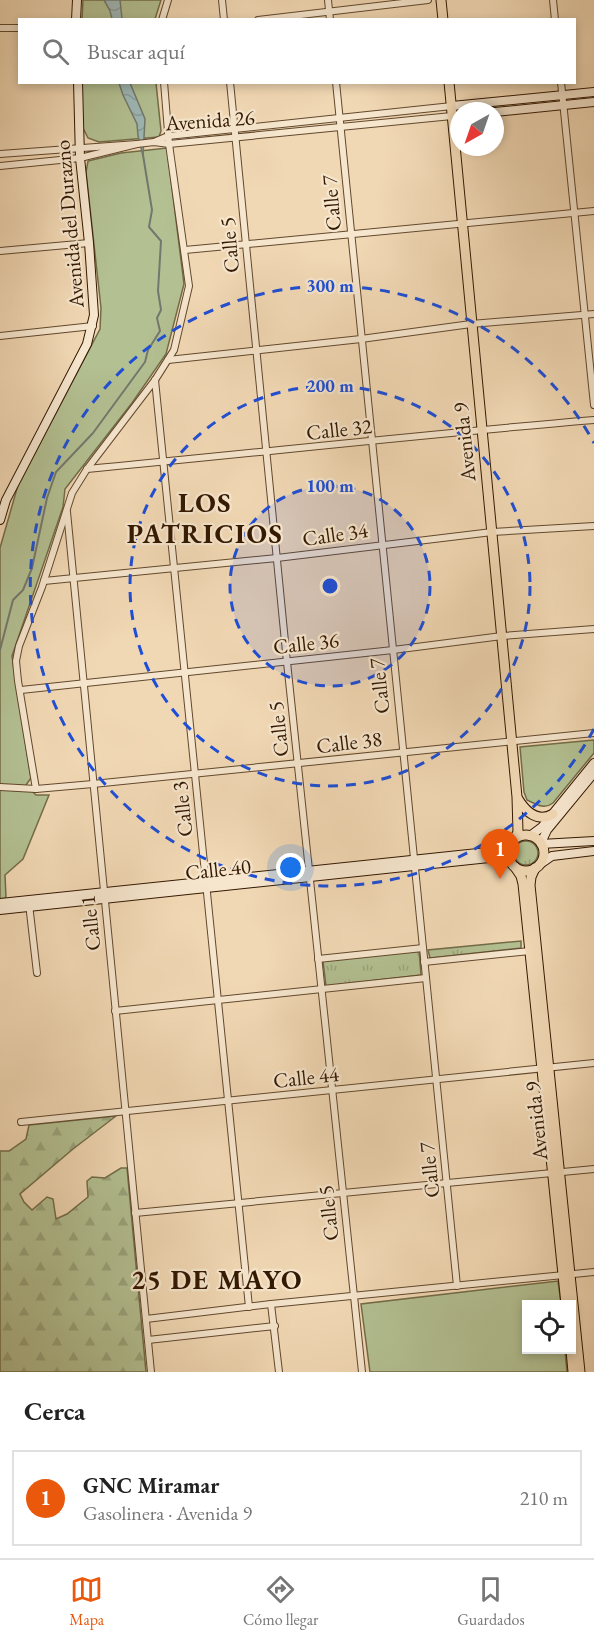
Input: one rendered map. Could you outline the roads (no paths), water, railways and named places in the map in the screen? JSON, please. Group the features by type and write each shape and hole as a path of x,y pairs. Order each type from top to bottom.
{"main road":[{"path":"76,18 77,0"},
{"path":"441,0 443,18"},
{"name":"Avenida del Durazno","path":"0,520 3,500 87,344 93,326 89,243 80,158 78,84"},
{"name":"Avenida 9","path":"449,84 452,102"},
{"name":"Avenida 26","path":"504,110 594,92"},
{"name":"Avenida 26","path":"504,107 562,100 594,102"},
{"name":"Avenida 9","path":"457,156 471,324 517,797 518,832 511,844"},
{"path":"528,836 542,827 594,763"},
{"path":"537,867 544,853 541,844 547,830 594,773"},
{"path":"517,797 527,812 536,817 545,818 553,814"},
{"name":"Avenida 9","path":"517,797 525,833 528,836"},
{"path":"594,841 541,844 528,836 520,836 511,844 508,853 513,865 525,871 537,867 552,856 594,851"},
{"name":"Calle 40","path":"0,910 29,904 414,863 502,851 511,844"},
{"name":"Calle 40","path":"414,863 502,858 513,865"},
{"name":"Avenida 9","path":"513,865 521,876 523,884 545,1068"},
{"name":"Avenida 9","path":"537,867 531,877 530,885 545,1068 567,1275 580,1372"},
{"name":"Calle 40","path":"0,903 29,904"},
{"name":"Avenida 9","path":"566,1300 567,1275"},
{"path":"571,1354 573,1372"}],"street":[{"path":"163,18 168,0"},
{"path":"222,0 224,18"},
{"path":"328,0 330,18"},
{"path":"274,18 428,0"},
{"path":"553,0 555,18"},
{"path":"0,28 18,28"},
{"path":"164,84 168,136 189,286 174,350 168,360"},
{"name":"Calle 5","path":"230,84 309,874 362,1372"},
{"name":"Calle 7","path":"336,84 457,1287"},
{"path":"561,84 594,405"},
{"name":"Avenida 26","path":"154,142 168,136 339,118 450,113"},
{"name":"Avenida 26","path":"154,142 169,144 450,113"},
{"path":"0,154 154,142"},
{"path":"0,166 80,158 137,144"},
{"path":"185,250 594,211"},
{"path":"0,251 89,243"},
{"path":"168,360 361,339 471,324 594,314"},
{"path":"0,336 93,326"},
{"name":"Calle 1","path":"151,1372 67,512 72,493 85,472 168,360"},
{"name":"Calle 3","path":"155,380 249,1307"},
{"name":"Calle 32","path":"85,472 481,429 594,420"},
{"path":"36,789 16,661 67,512"},
{"name":"Calle 34","path":"44,581 277,558 492,532 594,526"},
{"name":"Calle 36","path":"21,690 393,651 502,636 594,629"},
{"name":"Calle 38","path":"0,787 36,789 93,784 298,765 594,733"},
{"path":"29,904 37,973"},
{"path":"318,959 423,948"},
{"path":"424,963 530,951"},
{"path":"116,1011 426,978"},
{"name":"Calle 44","path":"21,1122 594,1063"},
{"path":"135,1213 594,1169"},
{"path":"146,1319 594,1272"},
{"path":"272,1304 279,1372"},
{"path":"148,1341 275,1326"}],"water":[{"path":"104,0 120,0 122,18 112,18"},
{"path":"119,84 130,84 145,119 143,156 137,124"}],"waterway":[{"path":"0,650 13,600 23,590 32,568 47,498 56,472 93,433 145,362 148,350 160,331 157,318 161,310 158,291 161,241 149,227 152,210 143,155"}],"place":[{"name":"GNC Miramar","path":"500,879"}],"district":[{"name":"LOS PATRICIOS","path":"205,518"},
{"name":"25 DE MAYO","path":"217,1279"}]}
